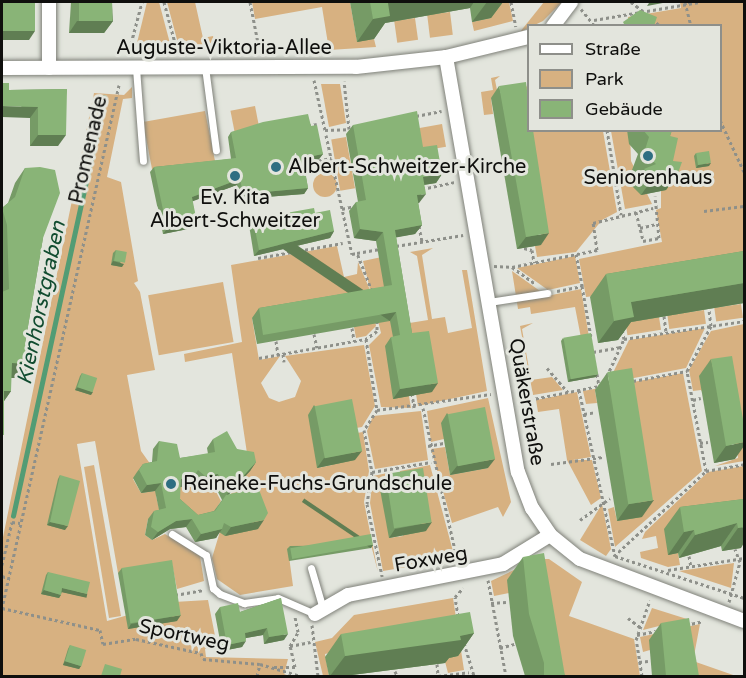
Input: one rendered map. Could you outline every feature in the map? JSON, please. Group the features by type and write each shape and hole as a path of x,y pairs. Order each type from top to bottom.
{"street":[{"path":"49,2 49,68"},
{"path":"555,24 571,2"},
{"name":"Auguste-Viktoria-Allee","path":"2,68 356,67 446,57 523,39"},
{"name":"Quäkerstraße","path":"446,57 520,482 550,536 593,566 744,621"},
{"name":"Foxweg","path":"319,611 348,595 384,588 462,582 503,564 550,536"}],"lane":[{"path":"205,67 216,150"},
{"path":"136,68 143,161"},
{"path":"489,302 547,293"},
{"path":"172,534 206,555 213,588 220,594 244,603 278,597 319,611 311,568"}],"path":[{"path":"127,56 142,2"},
{"path":"164,2 178,56"},
{"path":"250,2 261,55"},
{"path":"511,2 523,39"},
{"path":"571,2 594,20 595,24"},
{"path":"631,2 658,24"},
{"path":"594,20 699,2"},
{"path":"686,3 691,24"},
{"path":"624,15 626,24"},
{"path":"314,80 324,130 360,127"},
{"path":"343,80 351,140"},
{"name":"Promenade","path":"2,608 119,85"},
{"path":"406,118 450,110"},
{"path":"300,128 317,124"},
{"path":"722,124 744,172"},
{"path":"607,132 621,215"},
{"path":"326,135 352,254 470,234"},
{"path":"299,164 331,158"},
{"path":"412,191 462,181"},
{"path":"636,211 643,241 657,238 653,208 655,196"},
{"path":"342,208 363,204"},
{"path":"704,211 744,206"},
{"path":"492,266 512,267 597,250 593,224 653,208"},
{"path":"418,221 422,242"},
{"path":"640,228 656,224"},
{"path":"258,258 343,243"},
{"path":"524,248 532,250 534,263"},
{"path":"357,253 373,299"},
{"path":"576,254 599,386"},
{"path":"512,267 547,293 582,286"},
{"path":"259,358 366,339 379,327 375,308"},
{"path":"706,471 687,371 711,326 709,309"},
{"path":"664,316 666,333"},
{"path":"624,339 744,321"},
{"path":"515,402 599,386 624,339 621,323"},
{"path":"352,328 354,341"},
{"path":"314,334 317,348"},
{"path":"366,339 377,410 364,430 372,472 367,504 384,588"},
{"path":"276,341 284,362"},
{"path":"593,352 620,347"},
{"path":"547,368 568,392"},
{"path":"624,382 687,371"},
{"path":"579,380 584,414 615,556"},
{"path":"412,393 415,409"},
{"path":"377,410 423,408 497,393"},
{"path":"693,400 701,398"},
{"path":"423,408 431,462 462,582 455,597 461,629"},
{"path":"584,414 596,412"},
{"path":"357,431 364,430"},
{"path":"700,443 708,441"},
{"path":"429,446 444,443"},
{"path":"551,464 603,457"},
{"path":"372,472 431,462"},
{"path":"609,562 706,471 744,464"},
{"path":"396,469 398,476"},
{"path":"580,520 603,499 610,498"},
{"path":"2,565 12,522 20,523"},
{"path":"5,549 14,552"},
{"path":"727,606 732,593 738,559 735,549"},
{"path":"615,556 666,570 744,598"},
{"path":"689,556 691,567"},
{"path":"666,570 744,558"},
{"path":"2,576 8,578"},
{"path":"487,576 506,676"},
{"path":"173,595 196,591"},
{"path":"642,676 638,635 651,598"},
{"path":"272,667 295,667 290,646 298,632 292,602"},
{"path":"491,603 506,602"},
{"name":"Sportweg","path":"2,608 100,630 103,644 136,639 201,653 203,659 260,664 301,676"},
{"path":"627,618 640,627"},
{"path":"677,627 711,620"},
{"path":"638,635 667,629"},
{"path":"463,640 469,672 474,676"},
{"path":"290,646 311,642 318,676"},
{"path":"500,648 514,644"},
{"path":"639,662 648,662"},
{"path":"257,676 260,664"},
{"path":"437,664 438,676 469,672"},
{"path":"395,671 397,676"}],"green space":[{"path":"147,2 159,2 172,51 135,51"},
{"path":"167,2 195,2 203,38 213,36 217,51 180,51"},
{"path":"252,2 350,2 357,41 374,39 376,47 329,50 322,7 255,19"},
{"path":"489,2 509,2 513,21 474,31 472,22 491,18"},
{"path":"544,2 562,2 543,21 527,24 527,29 520,32"},
{"path":"680,2 744,2 744,277 586,297 579,259 662,242 656,210 661,208 661,132 722,132 722,24 629,24 628,17 681,8"},
{"path":"450,12 453,35 430,38 427,15"},
{"path":"415,18 418,40 397,43 394,21"},
{"path":"500,76 495,80 498,95 527,86 527,132 603,132 617,212 602,220 576,252 537,257 535,246 542,244 542,237 491,98 493,114 484,115 481,92 493,90 491,78"},
{"path":"321,84 340,84 346,123 329,127"},
{"path":"132,87 132,98 123,99 107,177 121,182 138,281 134,283 140,292 155,370 127,375 141,451 151,465 133,479 141,493 161,490 156,496 161,516 148,519 145,535 152,540 165,534 200,556 204,581 177,589 172,564 118,573 95,441 77,444 107,621 174,602 208,600 217,646 205,649 206,657 288,659 284,674 289,676 2,676 2,542 94,93 124,95"},
{"path":"255,106 260,131 235,135 230,111"},
{"path":"205,111 216,166 152,169 143,122"},
{"path":"442,124 446,147 419,151 415,129"},
{"path":"611,132 630,132 631,161 652,204 625,209"},
{"path":"346,137 355,188 340,191 331,140"},
{"path":"325,173 334,176 337,185 334,194 325,197 316,194 313,185 316,176"},
{"path":"337,246 344,277 357,274 358,262 370,290 376,326 366,336 356,338 354,327 252,318 259,360 280,356 261,383 269,398 279,402 295,397 301,381 285,356 364,345 375,406 362,427 350,429 318,468 332,465 350,434 363,432 369,471 364,502 378,572 369,537 288,549 293,586 240,595 217,579 212,558 234,485 248,460 232,353 185,362 184,354 242,342 231,265"},
{"path":"433,248 422,255 432,319 445,317 448,333 472,328 462,270 467,270 487,391 418,406 416,394 409,396 411,408 381,407 369,345 381,333 363,261 391,255 391,326 428,320 417,256 410,252"},
{"path":"575,256 580,283 548,290 517,268"},
{"path":"512,271 547,296 581,289 589,337 581,338 575,307 531,314 530,307 518,309"},
{"path":"223,282 234,342 159,355 148,295"},
{"path":"741,304 743,318 716,322 714,308"},
{"path":"704,310 706,324 669,329 667,315"},
{"path":"659,317 661,330 627,335 625,322"},
{"path":"533,323 522,329 531,380 552,377 563,390 533,395 520,326"},
{"path":"744,324 744,461 715,466 738,458 737,449 701,390 693,391 689,370 711,331"},
{"path":"705,328 686,368 608,383 629,340"},
{"path":"683,373 702,471 615,547 608,509 614,507 617,521 642,516 595,390 597,403 586,404 583,391"},
{"path":"577,392 591,457 573,460 592,460 601,498 591,505 567,460 559,409 538,412 536,400"},
{"path":"488,398 511,502 503,517 498,507 452,523 431,449 445,447 450,475 488,468 444,439 431,442 427,411"},
{"path":"421,411 428,460 375,469 367,431 373,416"},
{"path":"94,465 121,616 109,618 84,467"},
{"path":"430,465 455,559 383,571 370,503 373,476 392,472 389,538 403,536 400,471"},
{"path":"744,466 744,516 668,554 678,553 680,565 668,567 641,558 640,552 658,548 656,536 642,539 645,532 708,472"},
{"path":"192,479 218,481 214,488 221,501 209,520 174,507 179,487"},
{"path":"602,504 611,549 606,556 580,540"},
{"path":"537,559 549,559 582,582 569,616 634,639 640,676 545,676 509,593 494,596 491,581"},
{"path":"734,563 731,588 679,571"},
{"path":"453,598 464,670 448,673 444,658 458,656 334,652 325,654 329,676 323,676 315,642 332,638 354,615"},
{"path":"652,608 687,619 643,630"},
{"path":"700,624 693,661 736,676 685,676 650,650 643,652 640,637"}],"building":[{"path":"2,2 35,2 35,31 2,31"},
{"path":"79,2 112,2 112,21 79,21"},
{"path":"370,2 397,2 388,3 390,16 373,19"},
{"path":"640,10 657,17 655,24 624,24 623,22"},
{"path":"526,82 527,132 533,132 549,233 526,237 499,86"},
{"path":"2,83 9,83 9,90 67,89 66,135 38,135 38,107 2,106"},
{"path":"417,111 423,147 437,145 442,174 423,177 426,194 417,195 422,225 395,230 412,333 429,331 438,383 400,389 391,337 400,335 396,312 263,335 259,308 392,285 383,232 360,229 356,202 366,200 353,125"},
{"path":"308,114 311,126 317,125 323,154 303,158 308,188 243,194 240,179 192,197 197,223 167,229 154,167 236,158 231,132 263,122"},
{"path":"645,132 671,132 670,136 678,138 673,161 682,162 678,173 653,178 644,169 656,164 644,153 649,137"},
{"path":"709,151 711,163 698,165 696,153"},
{"path":"40,167 55,170 60,193 43,238 25,344 31,364 12,363 11,391 4,391 4,435 2,435 2,292 9,289 7,225 2,208 15,197 25,168"},
{"path":"314,208 315,213 330,210 334,231 259,250 253,219"},
{"path":"116,250 127,252 125,263 114,261"},
{"path":"744,251 744,283 631,302 634,317 614,321 606,274"},
{"path":"591,333 598,374 571,379 563,338"},
{"path":"732,356 744,425 744,442 726,446 711,359"},
{"path":"632,368 653,500 628,504 607,372"},
{"path":"82,373 97,378 93,392 77,387"},
{"path":"352,399 362,451 325,458 315,406"},
{"path":"485,407 495,459 458,466 448,414"},
{"path":"227,431 237,449 254,452 256,462 228,493 218,474 205,476 198,470 193,478 181,479 180,499 198,515 215,511 226,495 258,487 268,513 264,520 231,527 224,523 222,529 201,534 192,519 176,521 158,532 151,527 154,511 166,508 161,483 147,485 139,470 143,464 157,461 159,441 177,444 180,458 215,452 213,439"},
{"path":"423,468 432,522 394,528 385,474"},
{"path":"60,475 80,481 68,526 50,522"},
{"path":"744,499 744,527 738,528 737,523 695,535 694,530 684,532 680,507"},
{"path":"371,534 373,545 292,559 290,548"},
{"path":"544,553 565,676 544,676 544,663 529,614 523,557"},
{"path":"172,560 181,615 130,623 122,568"},
{"path":"48,572 90,582 87,594 62,588 61,595 44,590"},
{"path":"281,598 288,634 269,637 267,628 245,633 246,641 227,645 220,607 238,603 240,612"},
{"path":"470,612 474,633 460,636 461,640 345,656 341,634"},
{"path":"689,618 699,676 666,676 661,623"},
{"path":"70,645 86,650 81,666 65,661"},
{"path":"105,664 122,669 120,676 101,676"}],"waterway":[{"name":"Kienhorstgraben","path":"13,516 104,98"}],"place":[{"name":"Seniorenhaus","path":"648,156"},
{"name":"Albert-Schweitzer-Kirche","path":"276,167"},
{"name":"Ev. Kita Albert-Schweitzer","path":"235,176"},
{"name":"Reineke-Fuchs-Grundschule","path":"171,484"}]}
